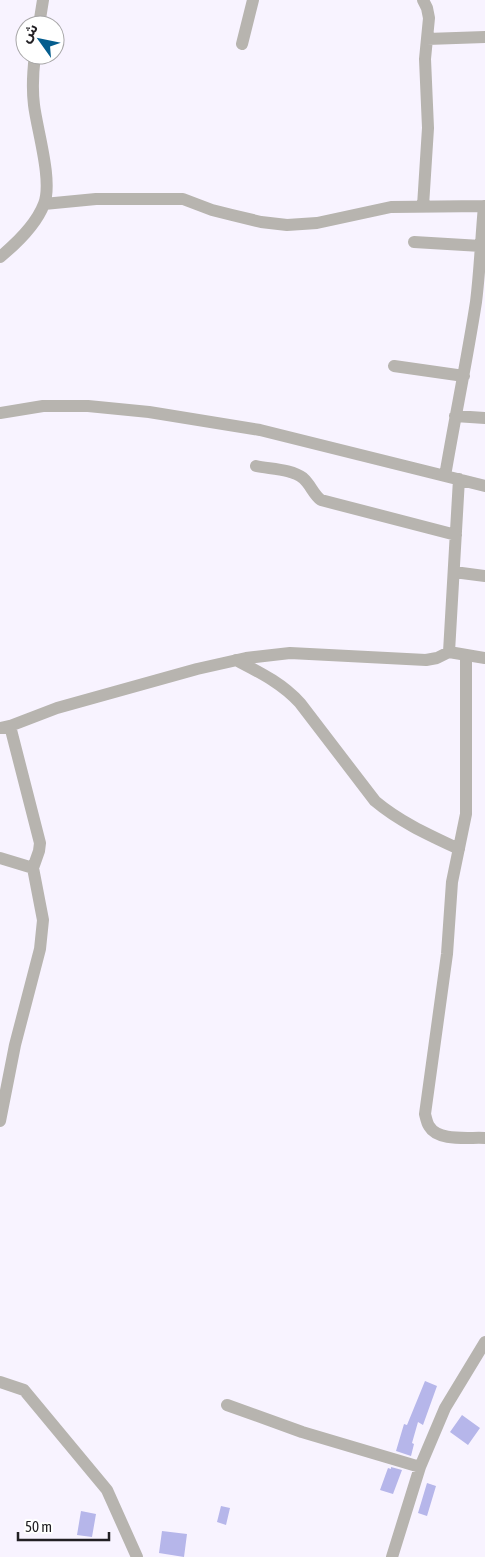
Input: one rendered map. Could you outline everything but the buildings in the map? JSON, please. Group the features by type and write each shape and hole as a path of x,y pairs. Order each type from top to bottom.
{"street":[{"path":"41,15 43,0"},
{"path":"242,44 253,0"},
{"path":"423,0 429,18 425,59 428,128 423,206"},
{"path":"426,39 485,37"},
{"path":"0,257 34,222 44,204 47,189 34,104 35,65"},
{"path":"44,204 96,199 184,199 212,210 261,222 287,225 317,223 391,207 485,206 481,246 481,299 455,416 445,476"},
{"path":"414,242 481,246"},
{"path":"394,366 464,376"},
{"path":"0,413 43,406 88,406 149,412 260,430 485,486"},
{"path":"455,416 485,418"},
{"path":"256,466 293,473 302,477 315,495 322,500 456,534"},
{"path":"449,652 459,479"},
{"path":"454,572 485,576"},
{"path":"0,1122 15,1045 40,949 43,920 33,868 40,844 5,727 57,708 236,660 290,653 426,660 437,658 449,652 485,658"},
{"path":"466,655 466,814 452,882 447,954 425,1114 429,1126 436,1134 449,1137 485,1138"},
{"path":"236,660 266,675 290,692 374,801 411,826 459,849"},
{"path":"0,858 33,868"},
{"path":"392,1557 420,1467 445,1408 485,1342"},
{"path":"0,1382 24,1390 107,1490 136,1557"},
{"path":"227,1405 302,1432 420,1467"}]}
